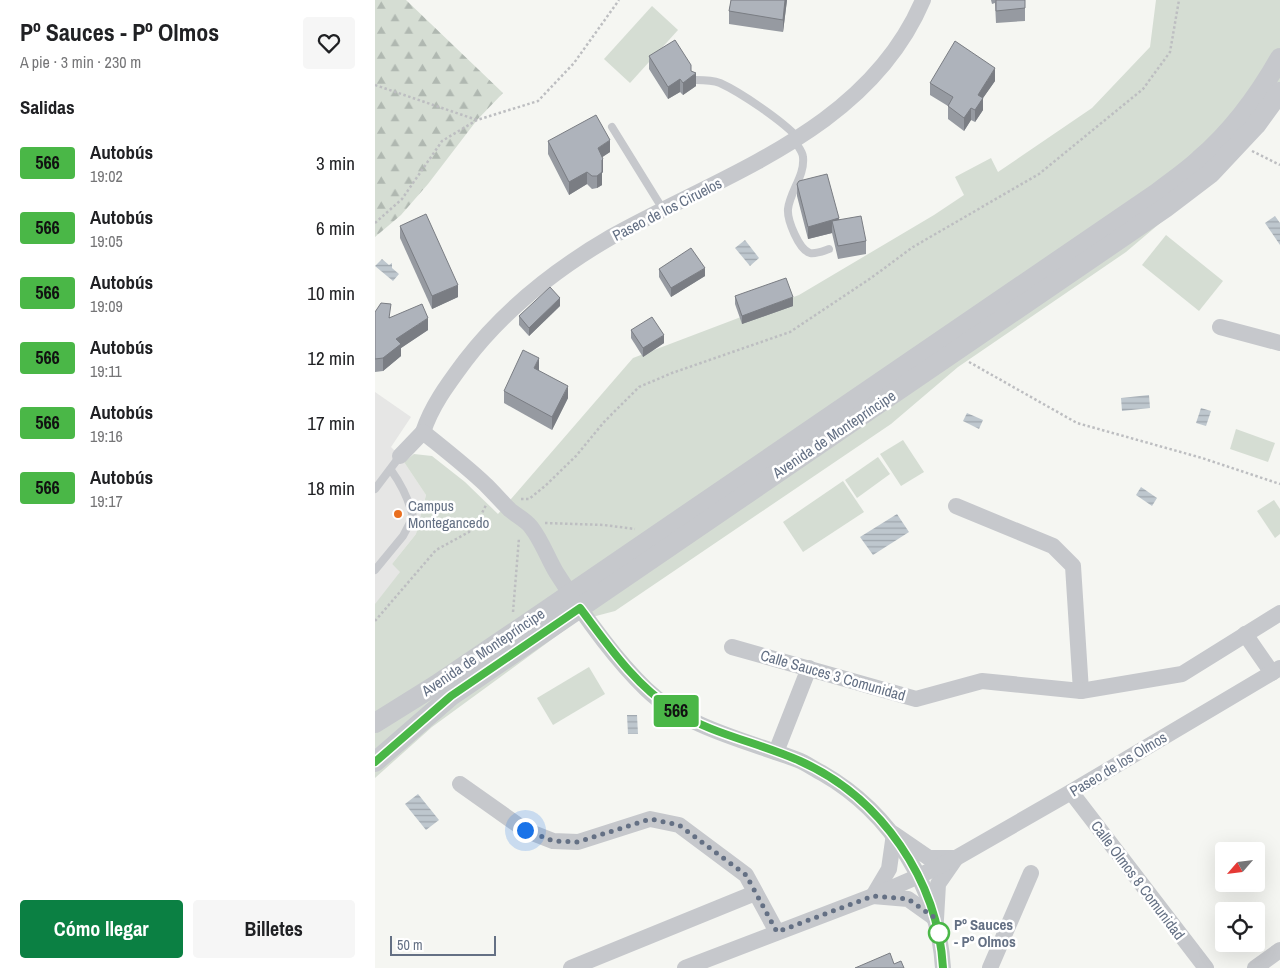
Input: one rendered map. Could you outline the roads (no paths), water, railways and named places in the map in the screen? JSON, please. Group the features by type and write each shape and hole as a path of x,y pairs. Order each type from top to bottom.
{"street":[{"name":"Paseo de los Ciruelos","path":"423,432 429,413 439,396 480,341 510,310 543,283 584,254 764,158 819,125 845,106 872,78 892,53 909,28 923,0"},
{"name":"Avenida de Montepríncipe","path":"375,762 451,696 575,601 1157,193 1199,160 1228,132 1268,79 1280,58"},
{"name":"Avenida de Montepríncipe","path":"375,724 512,634 575,601 955,351 1165,208 1211,173 1256,125 1280,92"},
{"path":"1220,327 1280,342"},
{"path":"400,456 423,432 486,485 544,545 550,562 575,601 613,654 648,691 674,710 711,730 800,761 834,780 867,804 894,834 919,876 935,918 943,968"},
{"path":"956,506 1053,546 1073,566 1081,691"},
{"name":"Calle Sauces 3 Comunidad","path":"732,647 916,699 982,681 1081,691 1182,674 1280,613"},
{"path":"1245,634 1276,670"},
{"path":"776,752 809,668"},
{"name":"Paseo de los Olmos","path":"685,968 873,896 956,858 1276,670"},
{"path":"460,784 525,830 553,841 578,842 650,819 679,825 746,875 777,932"},
{"name":"Calle Olmos 8 Comunidad","path":"1071,792 1205,968"},
{"path":"873,896 889,869 894,834"},
{"name":"Paseo de los Olmos","path":"894,834 929,858 956,858"},
{"name":"Paseo de los Olmos","path":"935,918 938,884 956,858"},
{"path":"990,968 1031,873"},
{"path":"571,968 755,893"},
{"name":"Paseo de los Olmos","path":"873,896 908,899 935,918"},
{"path":"1255,968 1280,950"}],"lane":[{"path":"696,80 710,80 721,83 789,128 803,156 802,172 792,193 787,211 794,233 800,245 808,252 817,253 829,249"},
{"path":"611,127 664,211"},
{"path":"375,490 400,456"},
{"path":"375,570 403,536 413,517 400,483 391,470"}],"place":[{"name":"Campus Montegancedo","path":"398,514"},
{"name":"Pº Sauces - Pº Olmos","path":"939,933"}]}
